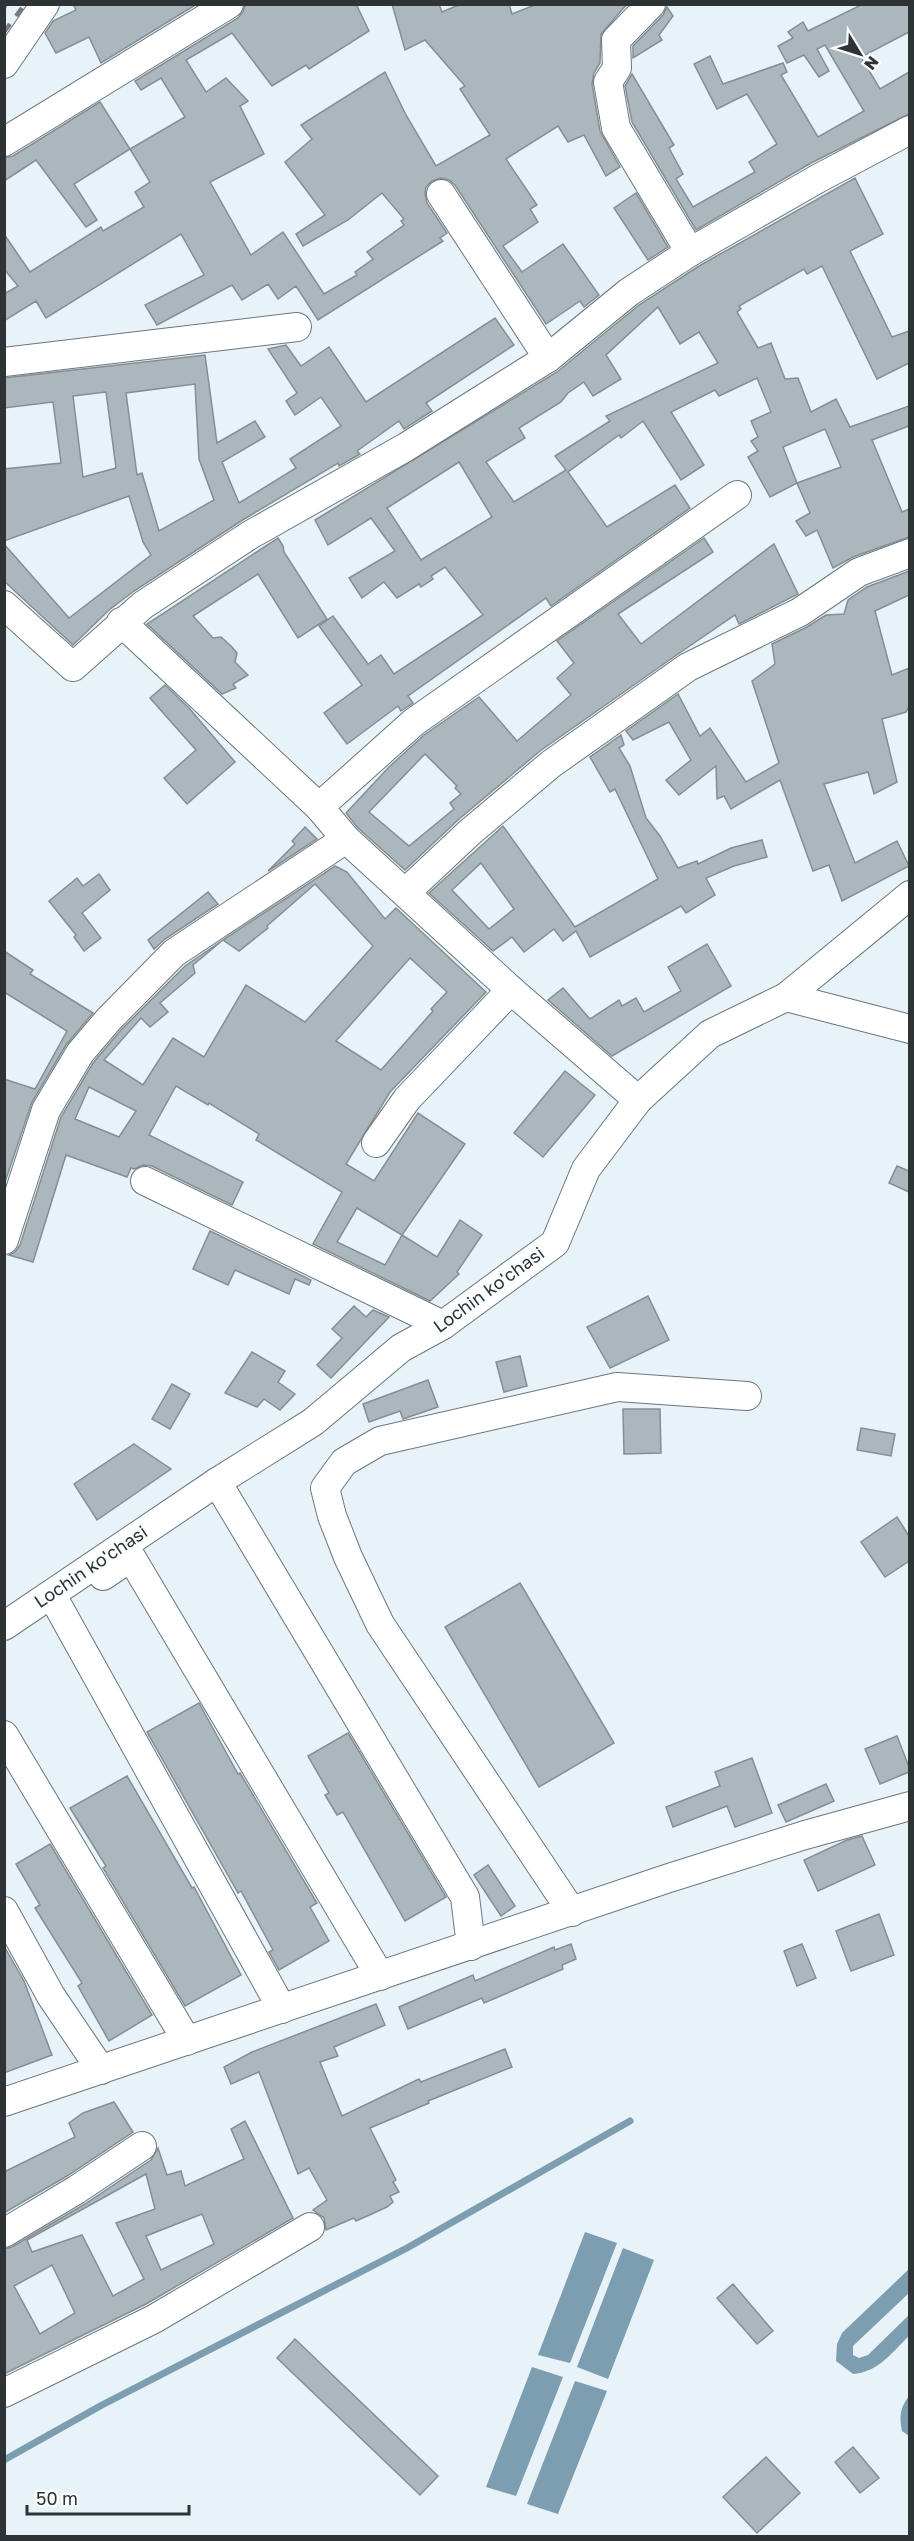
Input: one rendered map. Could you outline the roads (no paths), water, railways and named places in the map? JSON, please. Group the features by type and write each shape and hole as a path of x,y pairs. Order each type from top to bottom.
{"street":[{"path":"4,64 45,4"},
{"path":"4,142 229,4"},
{"path":"651,4 616,40 617,68 608,82 616,128 690,252"},
{"path":"4,605 73,668 143,605 250,536 406,447 548,358 629,292 690,252 819,178 909,130"},
{"path":"441,194 548,358"},
{"path":"4,362 297,327"},
{"path":"319,807 414,722 737,495"},
{"path":"406,892 470,832 551,764 688,667 800,612 859,572 909,553"},
{"path":"122,622 319,807 346,839 511,990 638,1100"},
{"path":"4,1240 46,1110 80,1053 109,1019 174,953 346,839"},
{"name":"Lochin ko'chasi","path":"4,1626 217,1482 312,1422 401,1348 443,1325 555,1243 586,1168 638,1100 710,1034 786,997 909,895"},
{"path":"376,1143 407,1099 511,990"},
{"path":"786,997 909,1029"},
{"path":"145,1181 443,1325"},
{"path":"573,1912 380,1624 348,1557 332,1516 325,1488 344,1462 380,1441 617,1387 747,1396"},
{"path":"217,1482 465,1898 471,1946"},
{"path":"4,1642 131,1557 380,1977"},
{"path":"58,1606 282,2009"},
{"path":"4,1735 187,2041"},
{"path":"4,2102 783,1842 909,1806"},
{"path":"4,1911 51,1996 101,2070"},
{"path":"4,2233 76,2190 142,2146"},
{"path":"4,2393 154,2319 310,2227"}],"water":[{"path":"585,2232 617,2243 570,2363 538,2355"},
{"path":"623,2248 654,2260 608,2379 577,2367"},
{"path":"909,2269 909,2293 853,2346 853,2355 859,2358 868,2355 909,2315 909,2336 878,2365 853,2374 836,2361 837,2344 842,2333"},
{"path":"532,2367 563,2377 516,2496 486,2487"},
{"path":"575,2381 607,2391 558,2514 527,2504"},
{"path":"909,2396 909,2436 902,2431 901,2416 902,2408"}],"waterway":[{"path":"4,2460 102,2405 407,2248 630,2121"}],"railway":[{"path":"4,32 25,4"}]}
